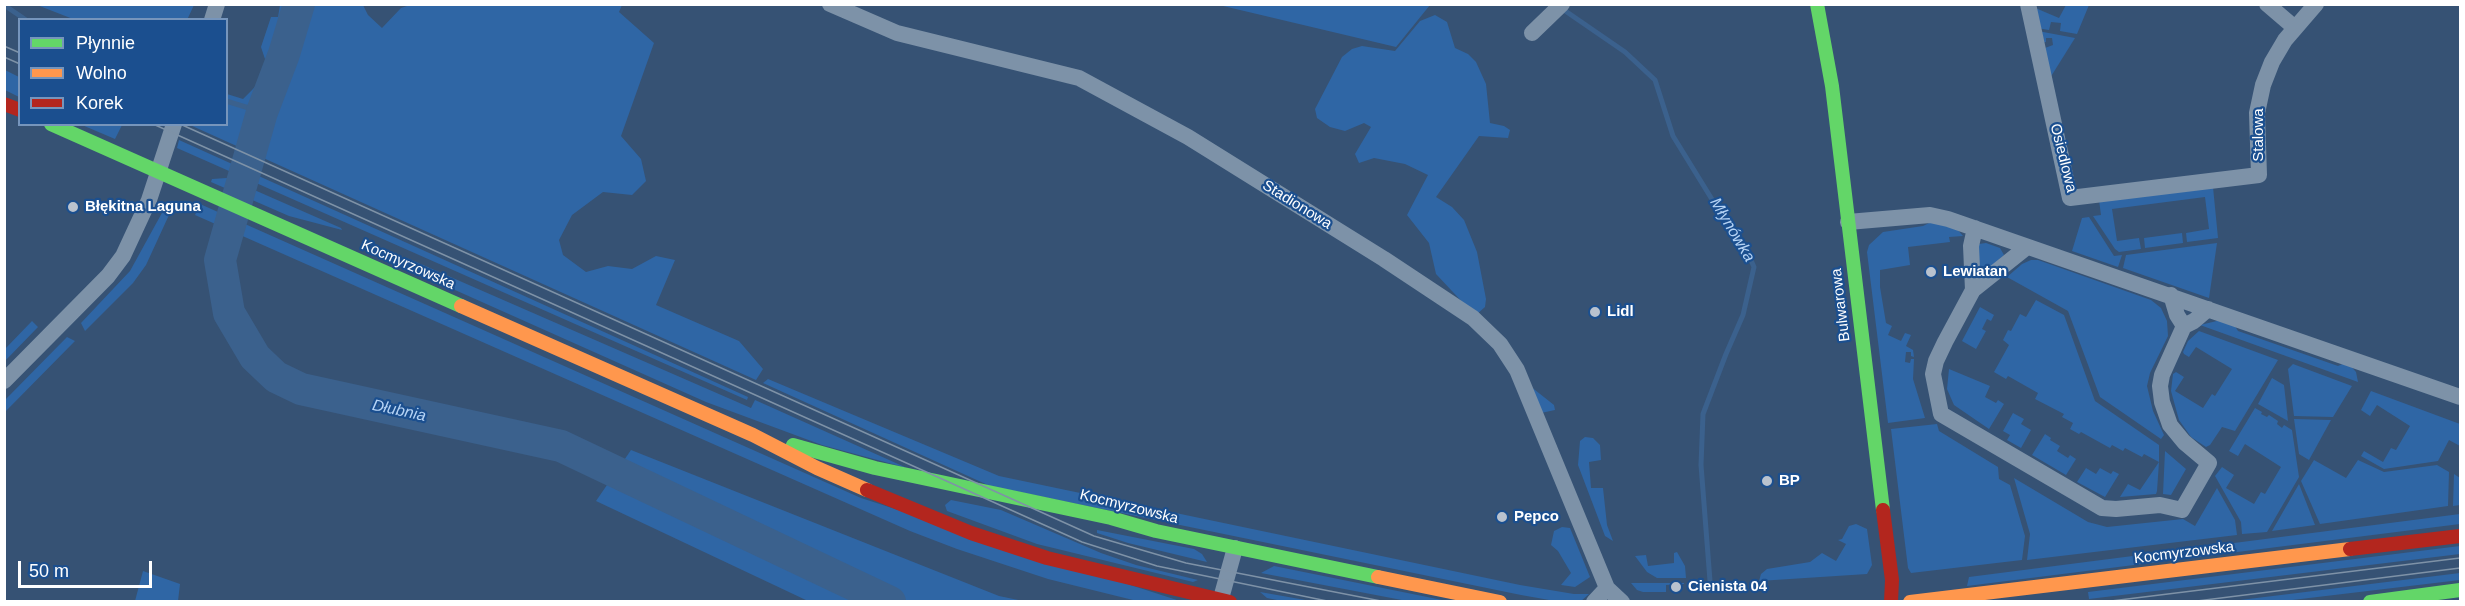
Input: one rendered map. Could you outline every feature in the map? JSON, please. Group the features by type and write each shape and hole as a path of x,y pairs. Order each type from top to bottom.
{"main road":[{"name":"Bulwarowa","path":"1817,4 1832,86 1892,580 1891,602"},
{"path":"4,104 18,110"},
{"name":"Kocmyrzowska","path":"55,126 753,435 867,491 991,540 1086,568 1223,601"},
{"name":"Kocmyrzowska","path":"753,435 875,468 1111,518 1156,531 1500,602"},
{"name":"Kocmyrzowska","path":"1911,602 2460,536"},
{"path":"2370,602 2460,590"}],"street":[{"name":"Stadionowa","path":"830,4 897,33 1079,78 1188,137 1384,259 1473,318 1500,344 1517,370 1607,588 1622,602"},
{"name":"Osiedlowa","path":"2028,4 2070,198 2259,175"},
{"path":"2267,4 2295,28"},
{"name":"Stalowa","path":"2259,175 2256,129 2259,99 2272,62 2295,28 2316,4"},
{"path":"1532,33 1556,10"},
{"path":"4,381 108,276 123,256 145,210 173,126"},
{"path":"1848,222 1930,215 1948,219 2460,397"},
{"path":"1973,290 1971,246 1975,228"},
{"path":"2027,247 1973,290 1934,367 1934,389 1941,414 2094,504 2109,509 2160,505 2181,510 2210,463 2174,431 2166,418 2160,386 2162,375 2184,326 2208,309"},
{"path":"2171,295 2177,315 2184,326"},
{"path":"1223,601 1235,548"},
{"path":"1594,602 1607,588"}],"shaded area":[{"path":"1430,4 1396,47 1219,5"},
{"path":"37,5 194,5 188,18 70,18"},
{"path":"280,5 363,5 368,15 382,28 401,8 410,5 622,5 619,12 654,43 621,136 641,159 646,181 632,195 603,192 572,215 559,240 563,255 586,272 608,266 632,269 656,256 675,260 656,305 739,341 763,369 756,380 192,126 228,126 228,94 243,99 262,78 266,62 261,47 271,17 278,17"},
{"path":"2066,5 2089,5 2077,34 2060,31 2061,23 2051,22 2049,30 2037,28 2033,7 2059,18"},
{"path":"1435,15 1447,22 1455,48 1468,54 1476,62 1486,84 1490,123 1510,130 1508,138 1479,136 1436,197 1452,207 1464,220 1477,252 1486,299 1485,307 1477,314 1467,307 1436,274 1429,243 1407,215 1428,175 1405,164 1374,158 1359,163 1355,154 1371,127 1364,123 1345,131 1330,127 1317,118 1315,109 1342,57 1352,49 1362,46 1395,51 1420,21"},
{"path":"2038,31 2075,38 2050,78 2045,48 2053,45 2052,38 2046,38 2046,42 2041,43"},
{"path":"5,70 18,76 18,96 5,90"},
{"path":"84,126 122,126 115,139"},
{"path":"179,140 748,397 747,400 177,148"},
{"path":"227,178 342,230 289,216 211,182 212,179"},
{"path":"2213,187 2218,238 2187,242 2186,233 2209,229 2205,197 2112,209 2117,241 2139,238 2141,249 2119,252 2093,216 2101,215 2099,200"},
{"path":"200,204 861,498 1180,601 1137,601 1048,579 910,531 195,215"},
{"path":"163,211 169,215 146,265 133,283 85,331 81,323 130,271"},
{"path":"2089,217 2114,256 2122,255 2118,267 2072,251 2082,218"},
{"path":"1931,222 1957,229 1963,236 1949,237 1950,242 1908,247 1910,265 1880,270 1880,287 1886,323 1892,326 1888,335 1901,341 1905,333 1911,335 1906,346 1913,350 1914,357 1911,356 1911,352 1906,352 1905,362 1910,363 1911,359 1914,359 1913,379 1925,418 1888,423 1867,252 1869,245 1883,232 1923,226"},
{"path":"2182,233 2183,243 2145,248 2144,238"},
{"path":"1986,243 2000,248 2004,255 1980,276 1977,249 1979,244"},
{"path":"2217,243 2209,298 2123,268 2126,255"},
{"path":"407,258 751,408 755,400 907,468 822,445 706,402 455,290"},
{"path":"2038,260 2151,300 2161,308 2167,321 2168,336 2150,373 2147,386 2153,411 2164,435 2161,439 2100,397 2068,311 2007,277 2022,264"},
{"path":"2036,300 2064,315 2095,401 2159,445 2159,462 2144,454 2142,457 2125,448 2123,451 2112,445 2110,448 2081,432 2079,434 2070,429 2073,423 2062,417 2064,414 2035,399 2038,393 2008,376 2006,379 1994,372 2009,345 2003,340 2008,330 2011,331 2020,314 2026,317"},
{"path":"1980,307 1994,315 1991,321 1987,319 1982,329 1986,331 1976,349 1962,341"},
{"path":"2221,320 2233,323 2238,331 2338,366 2347,362 2356,372 2358,382 2200,325"},
{"path":"32,321 38,327 5,361 5,349"},
{"path":"2199,331 2278,360 2235,431 2222,427 2210,445 2206,447 2191,437 2179,420 2171,391 2173,374 2176,372 2184,377 2175,391 2203,408 2212,394 2215,396 2232,369 2196,347 2189,357 2184,354 2188,341"},
{"path":"67,337 75,341 5,412 5,400"},
{"path":"2293,364 2352,386 2333,417 2294,416 2288,369"},
{"path":"1949,369 1990,386 1985,397 1996,403 1998,400 2004,404 1989,429 1954,405 1947,389"},
{"path":"2272,378 2284,385 2288,421 2258,404"},
{"path":"768,379 999,476 1520,585 1574,594 1589,594 1580,602 1555,601 1521,595 990,486 763,383"},
{"path":"1530,386 1554,405 1555,410 1541,413"},
{"path":"2371,391 2460,424 2460,446 2449,440 2438,461 2384,469 2361,456 2364,451 2383,462 2391,448 2396,450 2410,426 2377,405 2370,416 2361,410"},
{"path":"2255,408 2262,412 2261,414 2267,417 2269,415 2278,421 2277,424 2282,428 2284,425 2292,430 2299,477 2267,532 2242,534 2241,522 2215,476 2222,467 2234,475 2226,488 2254,504 2261,492 2265,494 2281,467 2245,444 2238,456 2229,451"},
{"path":"2013,413 2024,419 2021,424 2031,430 2021,448 2007,440 2010,435 2003,431"},
{"path":"2294,419 2331,420 2309,460 2299,454"},
{"path":"1937,424 1939,431 1998,467 1999,479 2010,485 2025,536 2022,560 1911,573 1908,568 1891,429"},
{"path":"2045,434 2060,446 2057,451 2068,458 2070,455 2076,459 2066,475 2032,455"},
{"path":"1585,437 1593,438 1600,445 1601,460 1589,462 1591,488 1603,488 1607,525 1613,541 1605,536 1578,465 1580,441"},
{"path":"631,450 999,596 1023,601 808,601 596,501"},
{"path":"2165,451 2186,469 2171,495 2163,494"},
{"path":"2314,460 2346,478 2358,460 2384,472 2437,465 2449,472 2448,506 2320,524 2301,481"},
{"path":"2159,462 2156,494 2120,497 2128,484 2140,490"},
{"path":"2086,468 2096,474 2100,468 2111,474 2113,471 2119,474 2105,497 2077,482"},
{"path":"2454,474 2460,478 2460,505 2453,506"},
{"path":"2014,478 2088,522 2107,527 2183,519 2195,526 2217,488 2235,520 2237,535 2027,560 2030,534"},
{"path":"2299,484 2315,525 2272,531"},
{"path":"951,500 1001,510 1101,553 1136,565 1198,580 1193,582 1037,544 947,511 945,505"},
{"path":"2460,514 2460,524 1967,586 1969,577"},
{"path":"1856,524 1867,529 1872,565 1867,574 1759,581 1761,574 1767,569 1810,562 1822,553 1836,561 1846,544 1838,540 1842,539 1849,526"},
{"path":"1562,527 1570,528 1590,577 1575,587 1561,585 1571,573 1558,551 1551,545 1554,531"},
{"path":"1097,530 1194,549 1202,554 1207,562 1128,543 1097,533"},
{"path":"2460,546 2460,554 2089,599 2088,592"},
{"path":"1677,552 1685,566 1686,578 1657,578 1647,572 1635,556 1646,555 1648,566 1674,563 1674,553"},
{"path":"1274,566 1447,601 1407,601 1261,573"},
{"path":"143,571 180,584 178,601 135,601"},
{"path":"2460,573 2460,580 2284,601 2224,602"},
{"path":"1631,583 1684,584 1666,585 1666,592 1643,592 1637,590"},
{"path":"1260,592 1311,601 1282,601 1267,598"}],"waterway":[{"name":"Dłubnia","path":"299,4 284,54 262,112 220,260 229,313 255,357 276,377 301,389 561,446 890,602"},
{"path":"4,5 23,18"},
{"name":"Młynówka","path":"1561,8 1625,52 1655,80 1673,136 1721,214 1746,249 1754,267 1743,315 1703,414 1701,465 1710,581"},
{"path":"228,102 262,112"}],"tram line":[{"path":"4,46 18,52"},
{"path":"4,57 18,63"},
{"path":"157,126 1082,542 1157,566 1332,602"},
{"path":"184,126 1094,536 1186,563 1386,602"},
{"path":"2103,602 2460,558"},
{"path":"2189,602 2460,568"}],"traffic: fast":[{"path":"1817,4 1832,86 1883,510"},
{"path":"56,126 461,306"},
{"path":"793,445 875,468 1111,518 1156,531 1378,577"},
{"path":"2370,602 2460,590"}],"traffic: slow":[{"path":"461,306 753,435 817,468 867,490"},
{"path":"1910,602 2350,549"},
{"path":"1378,577 1500,602"}],"traffic: jam":[{"path":"4,104 18,109"},
{"path":"867,490 971,533 1047,558 1230,602"},
{"path":"1883,510 1892,580 1891,602"},
{"path":"2350,549 2460,536"}],"place":[{"name":"Błękitna Laguna","path":"73,207"},
{"name":"Lewiatan","path":"1931,272"},
{"name":"Lidl","path":"1595,312"},
{"name":"BP","path":"1767,481"},
{"name":"Pepco","path":"1502,517"},
{"name":"Cienista 04","path":"1676,587"}]}
